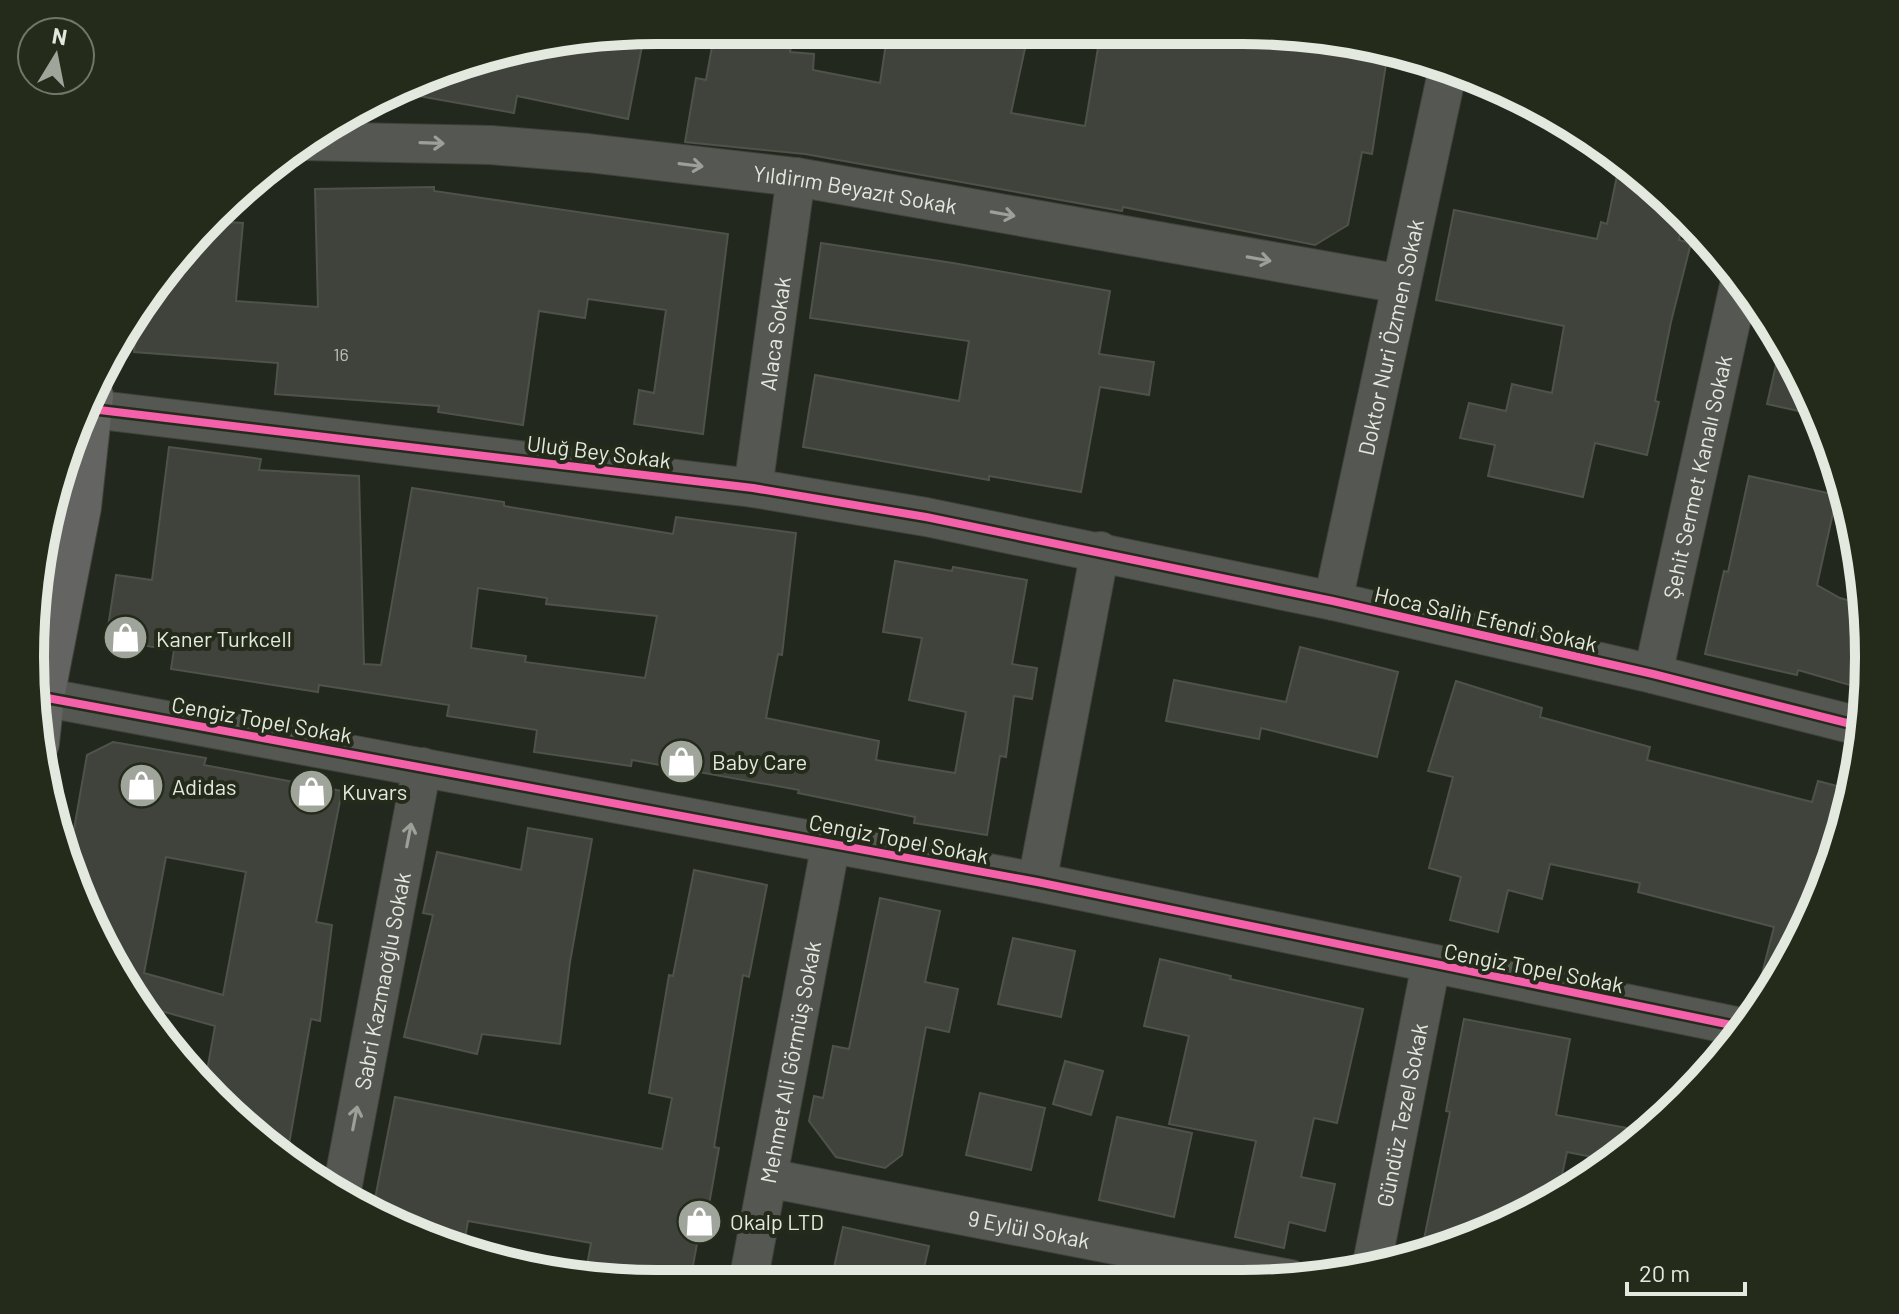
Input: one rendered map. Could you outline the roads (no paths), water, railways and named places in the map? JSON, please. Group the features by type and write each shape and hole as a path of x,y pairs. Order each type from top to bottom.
{"main road":[{"path":"45,682 79,507 88,431"},
{"path":"56,537 58,609"}],"street":[{"name":"Doktor Nuri Özmen Sokak","path":"1333,601 1446,79"},
{"name":"Yıldirım Beyazıt Sokak","path":"358,126 491,145 796,177 1401,284"},
{"name":"Alaca Sokak","path":"753,488 796,177"},
{"name":"Şehit Sermet Kanalı Sokak","path":"1653,674 1737,296"},
{"name":"Uluğ Bey Sokak","path":"99,403 753,488 1100,551"},
{"name":"Hoca Salih Efendi Sokak","path":"1100,551 1653,674 1851,724"},
{"path":"1037,882 1100,551"},
{"name":"Cengiz Topel Sokak","path":"45,698 1037,882 1732,1025"},
{"name":"Sabri Kazmaoğlu Sokak","path":"343,1184 422,767"},
{"name":"Mehmet Ali Görmüş Sokak","path":"750,1270 831,843"},
{"name":"Gündüz Tezel Sokak","path":"1374,1255 1431,964"},
{"name":"9 Eylül Sokak","path":"768,1178 1243,1270"}],"place":[{"name":"Kaner Turkcell","path":"125,638"},
{"name":"Baby Care","path":"681,761"},
{"name":"Adidas","path":"141,786"},
{"name":"Kuvars","path":"311,791"},
{"name":"Okalp LTD","path":"699,1221"}]}
